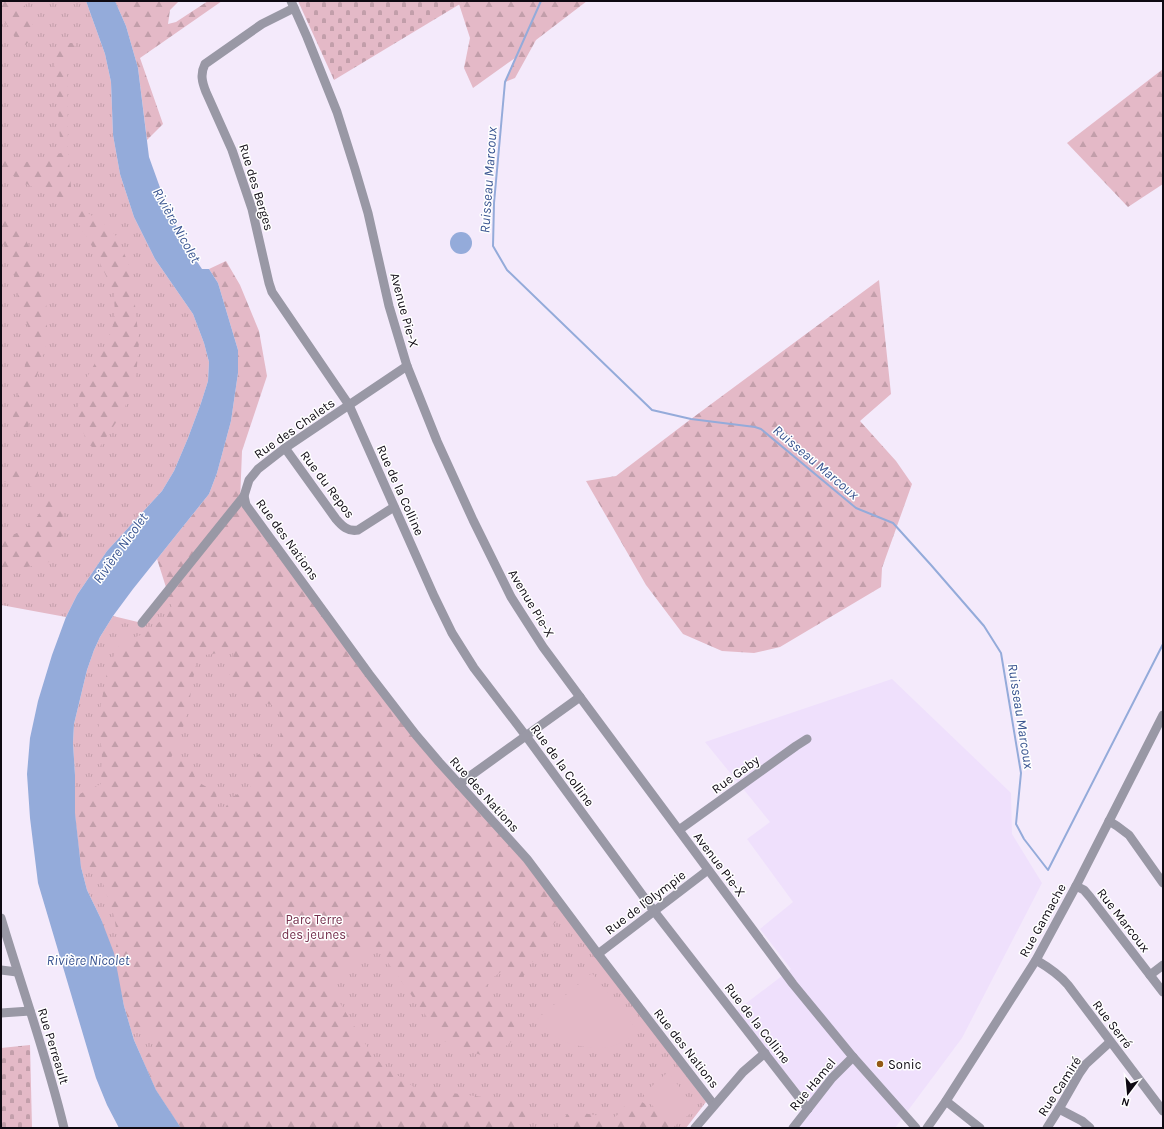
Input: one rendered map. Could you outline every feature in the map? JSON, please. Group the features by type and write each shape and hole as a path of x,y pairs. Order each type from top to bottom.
{"street":[{"name":"Avenue Pie-X","path":"293,5 337,112 356,169 368,213 389,306 407,366 472,520 511,597 543,647 793,984 916,1128"},
{"name":"Rue des Berges","path":"293,5 262,24 205,64 201,75 202,82 232,150 252,208 272,292 349,405"},
{"name":"Rue des Chalets","path":"142,623 244,496 253,474 258,469 285,448 407,366"},
{"name":"Rue de la Colline","path":"349,405 434,596 452,633 474,668 526,736 654,911 808,1109"},
{"name":"Rue du Repos","path":"285,448 336,519 346,529 352,532 358,530 394,507"},
{"name":"Rue des Nations","path":"244,496 246,505 369,674 416,735 527,859 714,1105"},
{"path":"459,784 580,697"},
{"name":"Rue Gamache","path":"928,1128 1036,960 1076,886 1163,715"},
{"name":"Rue Gaby","path":"679,830 807,739"},
{"path":"1109,821 1129,835 1163,883"},
{"name":"Rue de l'Olympie","path":"598,954 708,870"},
{"name":"Rue Marcoux","path":"1076,886 1084,890 1090,897 1163,992"},
{"name":"Rue Perreault","path":"1,918 64,1128"},
{"name":"Rue Serré","path":"1036,960 1051,968 1061,977 1163,1111"},
{"path":"1150,975 1163,965"},
{"path":"1,970 17,972"},
{"path":"1,1013 30,1011"},
{"name":"Rue Camiré","path":"1047,1128 1086,1064 1110,1042"},
{"path":"695,1128 743,1072 764,1053"},
{"name":"Rue Hamel","path":"793,1128 832,1078 853,1056"},
{"path":"946,1101 980,1128"},
{"path":"1059,1109 1082,1121 1090,1128"}],"shaded area":[{"path":"892,679 1011,793 1012,834 1042,883 962,1038 895,1128 789,1128 809,1102 736,1011 791,969 760,929 793,902 747,839 770,822 705,742"}],"green space":[{"path":"1,1 86,1 105,54 111,82 113,135 120,174 134,217 155,259 193,314 204,343 209,362 208,381 201,403 174,471 162,491 107,551 77,595 66,617 1,605"},
{"path":"1,1 22,1 32,20 34,38 25,45 14,36 1,16"},
{"path":"115,1 179,1 170,10 168,24 176,22 208,1 222,1 140,58 163,124 147,140 138,68 126,26"},
{"path":"298,1 465,1 334,80"},
{"path":"465,1 587,1 536,40 515,78 505,82 515,58 473,88 464,68 470,38 459,4"},
{"path":"76,43 67,59 68,148 71,187 68,200 32,187 8,172 1,166 1,146 12,158 21,162 31,161 61,153 54,56 56,47"},
{"path":"1163,69 1163,184 1128,207 1067,143"},
{"path":"75,207 85,211 107,226 118,238 130,268 139,342 136,377 123,412 97,451 87,443 77,414 80,390 109,338 115,318 114,293 93,248 73,215"},
{"path":"1,210 25,238 39,269 46,298 47,327 45,349 31,396 28,430 23,434 16,432 12,420 24,371 28,346 28,327 18,296 10,256 1,240"},
{"name":"Parc Terre des jeunes","path":"226,261 240,285 259,331 267,376 242,451 240,502 454,781 524,859 565,914 551,926 559,937 528,966 522,980 515,982 506,977 502,971 487,982 486,990 492,1002 510,1016 515,1028 516,1036 509,1044 496,1052 481,1055 444,1041 377,947 369,946 331,978 330,987 374,1058 415,1088 520,1102 525,1111 527,1128 181,1128 156,1090 143,1060 154,1046 154,1035 146,1028 132,1033 124,1006 114,953 118,940 114,916 100,875 81,867 75,813 75,796 101,784 102,749 98,732 101,704 108,667 120,644 145,633 167,616 172,606 157,559 209,494 217,473 231,421 238,373 238,350 218,283 209,269","holes":["233,651 234,661 229,676 255,700 279,707 281,734 277,747 257,755 250,788 232,797 225,808 218,807 216,792 197,780 192,768 186,761 180,760 171,762 170,760 181,736 197,656"]},
{"path":"879,280 891,394 860,421 896,461 912,484 882,568 881,587 780,647 754,653 722,651 683,634 646,585 586,481 616,476"},
{"path":"36,468 38,472 37,485 32,488 28,481 1,482 1,472"},
{"path":"58,500 62,504 63,533 53,558 44,566 30,566 13,571 6,580 1,581 1,537 16,534 28,526 39,514 46,501"},
{"name":"Parc Terre des jeunes","path":"240,502 454,781 524,859 706,1102 686,1128 181,1128 156,1090 134,1040 101,919 87,890 81,867 75,813 73,743 74,724 87,670 94,650 113,616 142,623"},
{"path":"592,973 638,1031 613,1046 592,1048 568,1043 556,1037 537,1019"},
{"path":"30,1045 32,1128 1,1128 1,1048"},
{"path":"668,1072 696,1109 672,1128 643,1094"},
{"path":"633,1097 656,1110 671,1128 554,1128 558,1126 570,1111 613,1118 622,1112 627,1098"}],"water":[{"name":"Rivière Nicolet","path":"86,1 115,1 126,26 138,68 149,157 167,207 184,242 202,269 209,269 218,283 238,350 238,373 231,421 217,473 209,494 133,589 100,637 87,670 74,724 73,743 75,813 81,867 87,890 101,919 114,953 124,1006 134,1040 156,1090 181,1128 119,1128 107,1105 96,1078 38,883 30,818 27,774 30,738 38,701 52,655 66,617 77,595 107,551 162,491 174,471 188,438 208,381 209,362 204,343 193,314 155,259 134,217 120,174 113,135 111,82 105,54"},
{"path":"461,232 469,235 472,243 469,251 461,254 453,251 450,243 453,235"}],"waterway":[{"name":"Ruisseau Marcoux","path":"541,1 505,82 494,203 493,246 507,270 652,410 691,419 761,429 856,508 893,523 931,565 984,626 1001,653 1021,773 1016,824 1024,839 1048,870 1163,644"}],"place":[{"name":"Sonic","path":"880,1064"}]}
